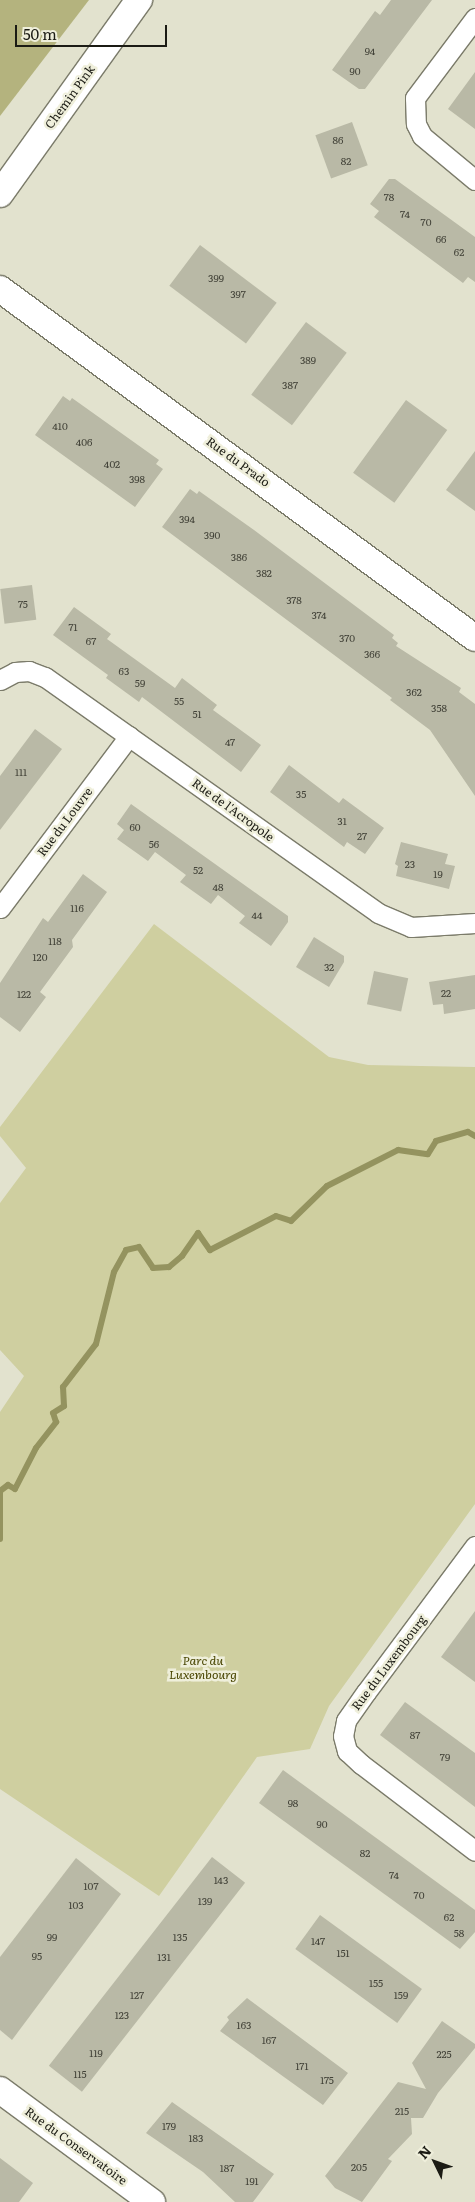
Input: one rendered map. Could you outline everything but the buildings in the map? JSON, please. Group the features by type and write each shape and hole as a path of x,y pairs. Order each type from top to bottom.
{"street":[{"name":"Chemin Pink","path":"0,194 140,0"},
{"path":"475,18 416,98 416,124 422,136 475,180"},
{"name":"Rue du Prado","path":"0,289 475,638"},
{"name":"Rue de l'Acropole","path":"0,680 15,672 28,671 45,676 378,913 412,927 475,923"},
{"name":"Rue du Louvre","path":"0,908 129,736"},
{"name":"Rue du Luxembourg","path":"475,1546 468,1569 366,1692 346,1721 343,1736 347,1751 360,1764 475,1851"},
{"name":"Rue du Conservatoire","path":"0,2090 152,2202"}],"green space":[{"name":"Parc du Luxembourg","path":"154,924 329,1057 368,1065 475,1067 475,1504 329,1706 310,1749 257,1757 159,1896 0,1789 0,1412 24,1376 0,1350 0,1203 26,1168 0,1136 0,1127"}],"shaded area":[{"path":"0,0 89,0 0,116"}],"waterway":[{"path":"0,1539 0,1491 8,1485 15,1489 36,1448 56,1422 53,1413 64,1406 63,1387 96,1344 114,1272 126,1250 139,1247 153,1268 169,1267 182,1256 198,1233 210,1250 276,1216 291,1221 327,1186 398,1150 428,1154 436,1141 468,1132 475,1136"}]}
